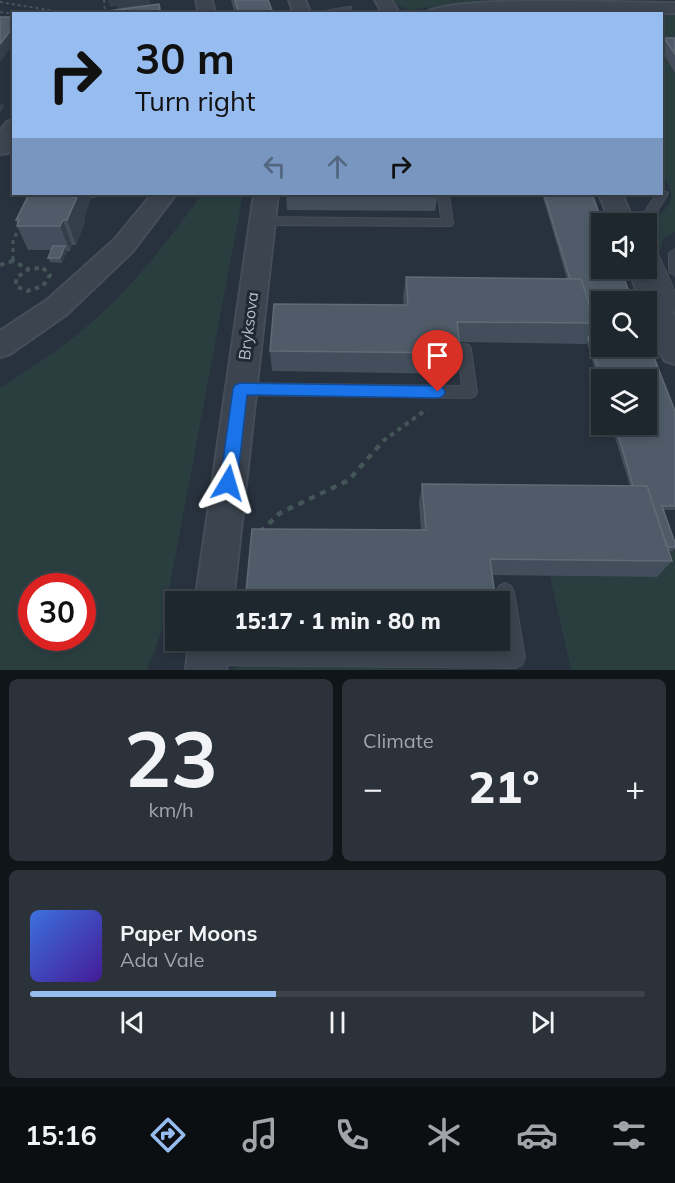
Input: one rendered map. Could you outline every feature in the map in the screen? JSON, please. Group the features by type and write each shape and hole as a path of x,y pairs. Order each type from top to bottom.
{"street":[{"path":"448,12 539,3 675,8"},
{"path":"0,148 12,129"},
{"path":"0,346 57,308 124,245 163,195"},
{"path":"611,195 619,213"},
{"name":"Bryksova","path":"215,591 264,207"},
{"path":"645,279 675,353"}],"lane":[{"path":"326,12 348,9"},
{"path":"264,207 447,223 443,195"},
{"path":"649,213 660,201 662,195"},
{"path":"675,253 675,272"},
{"path":"657,265 675,307"},
{"path":"240,389 470,392 464,349"},
{"path":"208,655 515,658 510,625"}],"path":[{"path":"104,0 105,12 126,9"},
{"path":"0,2 61,12"},
{"path":"13,261 13,240 22,221"},
{"path":"0,265 13,261 29,269 46,270 50,275 47,283 33,291 18,289 16,278 29,269"},
{"path":"256,538 268,521 283,509 349,480 389,436 432,406 438,392"}],"green space":[{"path":"391,0 525,0 520,2 469,2 410,10"},
{"path":"517,11 596,12 501,12"},
{"path":"663,13 675,13 675,43 669,43 663,47"},
{"path":"667,60 675,73 675,232 663,239 659,255 657,218 671,199 663,175 663,61"},
{"path":"201,195 243,195 169,591 165,591 165,612 161,633 147,670 0,670 0,388 79,333 99,316 136,277"},
{"path":"649,551 675,551 675,670 571,670 550,576 656,577"},
{"path":"239,666 510,670 232,670"}],"building":[{"path":"235,0 268,0 272,10 250,12 239,12"},
{"path":"159,4 160,9 158,12 116,12 115,10"},
{"path":"0,17 12,17 12,29 0,44"},
{"path":"664,38 675,38 675,54"},
{"path":"28,195 74,195 73,197 77,197 67,220 63,220 60,226 17,226 19,220 16,220"},
{"path":"544,195 592,195 599,213 591,213 591,279 624,279 629,291 591,291 591,310 581,279 570,279"},
{"path":"53,246 65,246 60,258 48,258"},
{"path":"406,277 581,279 591,310 591,323 457,322 461,353 270,351 274,304 408,305"},
{"path":"591,332 591,347 588,338"},
{"path":"594,357 654,357 675,411 675,506 662,506 675,547 667,547 647,486 633,486 618,435 657,435 657,369 598,369"},
{"path":"422,484 647,486 672,561 490,559 494,591 246,591 252,529 426,530"}],"route":[{"path":"228,483 240,389 438,392"}]}
